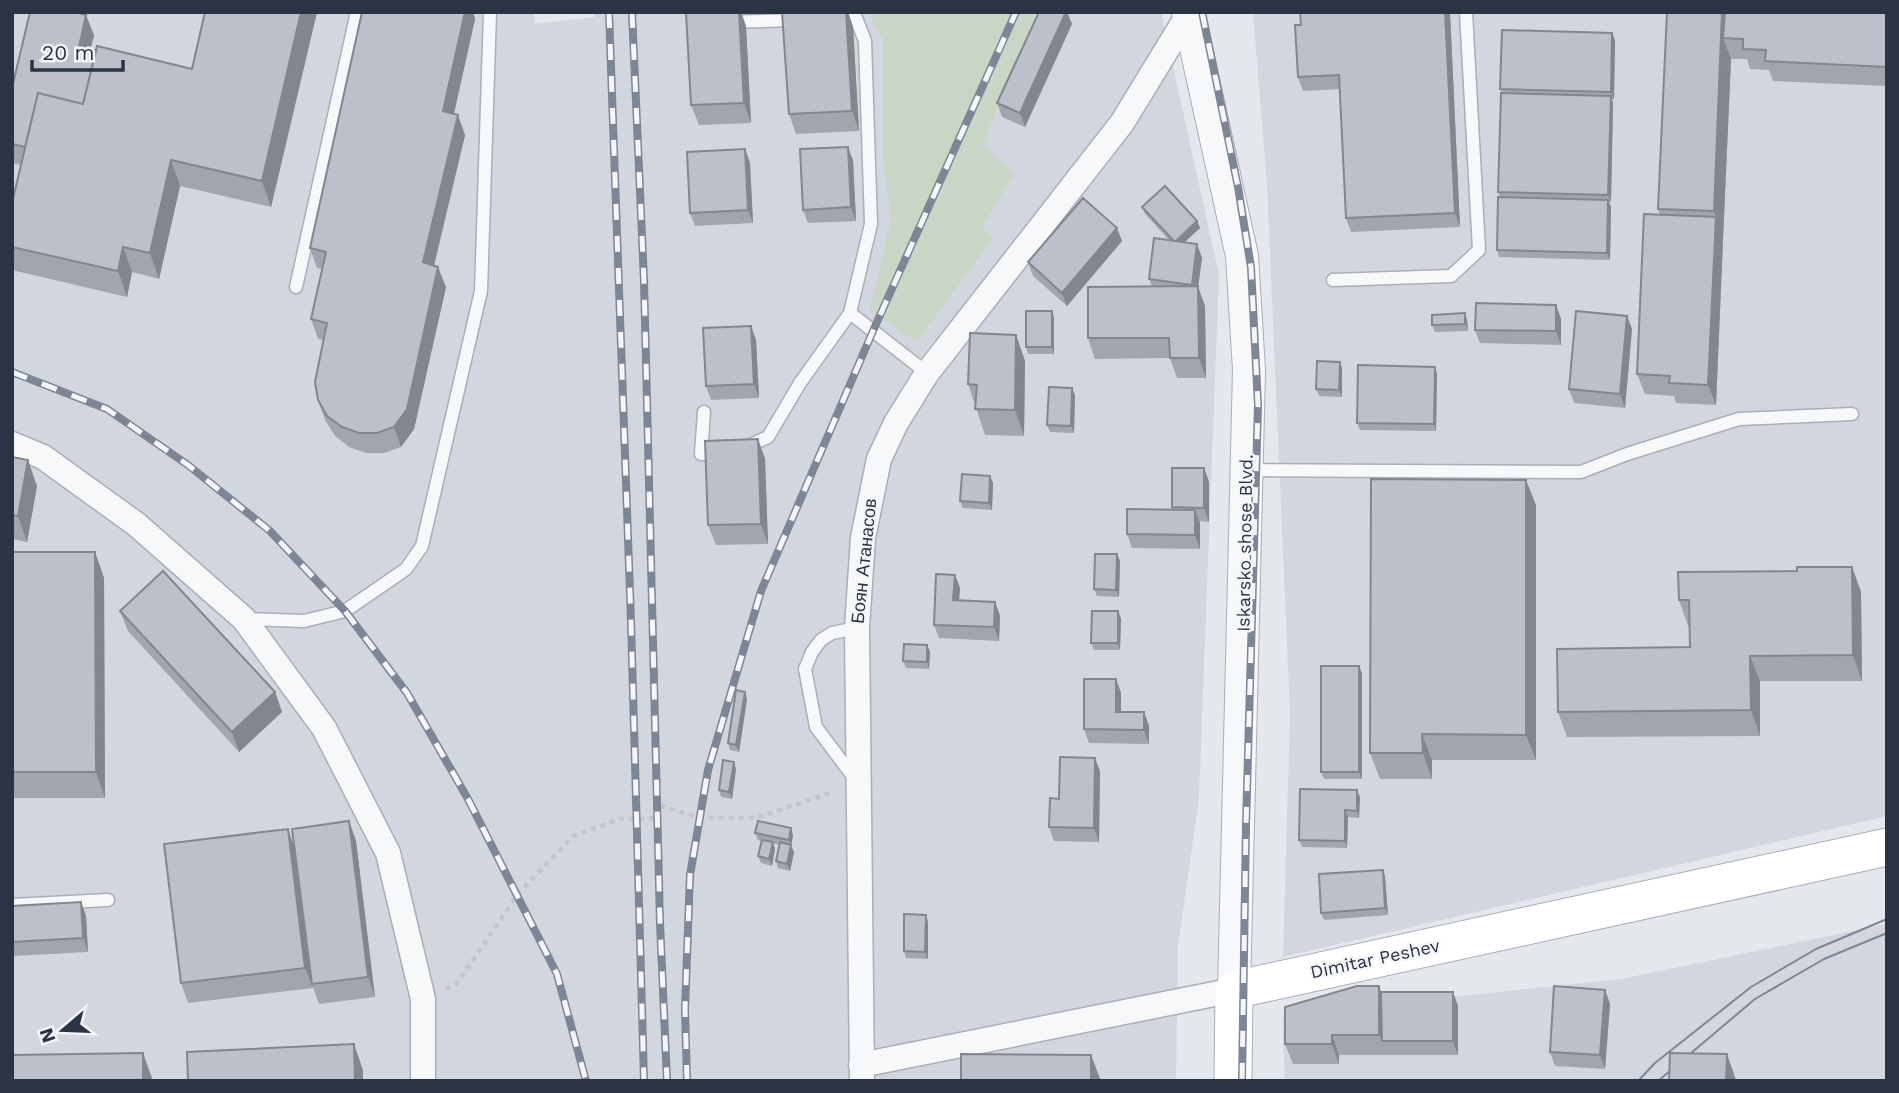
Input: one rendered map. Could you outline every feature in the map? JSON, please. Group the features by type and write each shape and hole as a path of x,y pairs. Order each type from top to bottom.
{"main road":[{"name":"Dimitar Peshev","path":"1234,990 1887,847"},
{"name":"Iskarsko shose Blvd.","path":"1233,1081 1234,990"}],"street":[{"name":"Боян Атанасов","path":"861,1073 857,628 863,538 879,459 908,402 927,373 1122,123 1188,13"},
{"name":"Iskarsko shose Blvd.","path":"1188,13 1242,256 1248,370 1234,990"},
{"path":"12,444 43,457 136,524 244,620 324,728 388,853 423,999 423,1081"},
{"name":"Dimitar Peshev","path":"861,1073 1234,990"}],"lane":[{"path":"296,286 357,12"},
{"path":"244,620 304,621 345,611 406,569 422,546 481,291 490,12"},
{"path":"1333,280 1451,276 1479,250 1466,12"},
{"path":"704,412 701,454 735,452 768,437 800,383 850,313 871,224 865,41 856,18 708,23"},
{"path":"850,313 927,373"},
{"path":"1247,470 1581,472 1627,454 1739,419 1852,414"},
{"path":"857,628 832,633 821,640 812,652 806,669 816,727 858,783"},
{"path":"12,905 108,900"}],"path":[{"path":"423,999 456,985 517,895 573,836 620,819 651,819 658,805 700,818 756,818 858,783"}],"shaded area":[{"path":"12,12 534,12 535,24 594,17 594,12 1161,12 1219,275 1199,797 1178,944 1176,1081 12,1081"},
{"path":"1253,12 1887,12 1887,816 1283,957 1290,713 1267,185"},
{"path":"1887,924 1887,1081 1285,1081 1282,1015 1621,979"}],"green space":[{"path":"868,12 1037,12 983,144 1014,174 982,227 993,238 917,342 870,310 891,219 883,160 883,40"}],"building":[{"path":"30,12 75,12 86,15 79,47 96,51 83,104 38,93 25,147 12,144 12,88"},
{"path":"205,12 301,12 262,181 171,160 150,253 123,247 118,271 12,247 12,203 38,93 83,104 97,46 192,69"},
{"path":"362,12 465,12 443,111 458,115 423,262 438,267 407,409 394,427 377,433 359,433 342,427 327,416 318,400 315,382 327,323 311,319 326,252 310,248"},
{"path":"686,12 739,12 744,103 691,105"},
{"path":"782,12 846,12 852,111 789,114"},
{"path":"1039,12 1066,12 1020,113 997,103"},
{"path":"1300,12 1445,12 1455,213 1346,218 1339,75 1298,77 1295,25 1301,25"},
{"path":"1667,12 1722,12 1714,211 1658,209"},
{"path":"1725,12 1887,12 1887,67 1765,61 1766,50 1743,49 1743,39 1723,38"},
{"path":"1502,30 1612,33 1611,92 1500,89"},
{"path":"1501,93 1611,96 1608,195 1498,192"},
{"path":"848,147 851,207 803,210 800,149"},
{"path":"745,149 748,210 690,213 687,152"},
{"path":"1165,186 1197,221 1176,241 1142,207"},
{"path":"1498,197 1608,200 1607,253 1497,250"},
{"path":"1083,198 1117,228 1062,293 1028,262"},
{"path":"1644,214 1716,217 1708,385 1669,383 1670,376 1637,374"},
{"path":"1154,238 1197,244 1192,285 1149,279"},
{"path":"1198,286 1199,358 1170,358 1169,338 1088,338 1088,287"},
{"path":"1476,303 1556,305 1556,331 1475,330"},
{"path":"1026,311 1052,311 1052,347 1026,347"},
{"path":"1576,311 1627,316 1620,394 1569,389"},
{"path":"1465,313 1465,324 1432,325 1432,315"},
{"path":"751,326 754,384 706,386 703,328"},
{"path":"970,333 1016,335 1015,410 975,409 977,385 968,384"},
{"path":"1317,361 1340,362 1339,390 1316,389"},
{"path":"1358,365 1435,367 1434,424 1357,423"},
{"path":"1049,387 1072,388 1071,426 1047,425"},
{"path":"758,439 761,524 708,525 705,441"},
{"path":"12,457 28,460 18,516 12,515"},
{"path":"1172,468 1204,468 1204,508 1172,507"},
{"path":"962,474 990,476 989,503 960,501"},
{"path":"1371,479 1526,480 1526,735 1422,734 1423,753 1370,753"},
{"path":"1127,509 1195,510 1195,535 1127,534"},
{"path":"12,552 95,552 96,772 12,772"},
{"path":"1095,554 1117,554 1116,590 1094,589"},
{"path":"1797,567 1852,567 1853,655 1750,656 1751,710 1558,712 1557,649 1690,647 1689,600 1679,600 1678,572 1797,571"},
{"path":"163,571 275,692 232,732 120,611"},
{"path":"936,574 955,575 953,600 995,602 994,627 934,625"},
{"path":"1092,611 1118,611 1118,643 1091,643"},
{"path":"904,644 927,645 927,662 903,661"},
{"path":"1321,666 1359,666 1359,772 1321,772"},
{"path":"1084,679 1116,679 1116,712 1144,712 1144,730 1084,729"},
{"path":"736,690 745,692 736,745 728,743"},
{"path":"1060,757 1095,758 1094,828 1049,827 1050,798 1059,799"},
{"path":"723,760 734,762 729,792 719,790"},
{"path":"1300,789 1357,790 1357,811 1345,810 1345,841 1299,840"},
{"path":"349,821 368,977 312,984 292,829"},
{"path":"758,821 791,828 789,840 755,833"},
{"path":"288,829 305,968 181,983 164,844"},
{"path":"762,840 773,842 769,859 758,856"},
{"path":"780,842 791,845 787,864 776,861"},
{"path":"1383,870 1385,908 1321,913 1319,874"},
{"path":"81,902 83,938 12,942 12,906"},
{"path":"904,914 926,915 925,952 904,951"},
{"path":"1357,986 1379,986 1379,1035 1332,1035 1332,1044 1285,1044 1285,1007"},
{"path":"1554,986 1605,990 1600,1055 1550,1052"},
{"path":"1381,992 1453,992 1453,1041 1382,1041"},
{"path":"354,1044 355,1081 188,1081 187,1052"},
{"path":"143,1053 143,1081 12,1081 12,1055"},
{"path":"1670,1053 1727,1054 1726,1081 1669,1081"},
{"path":"961,1054 1091,1055 1091,1081 961,1081"}],"tram line":[{"path":"1638,1081 1655,1063 1751,987 1816,949 1887,919"},
{"path":"1658,1081 1755,999 1824,959 1887,933"}],"railway":[{"path":"609,12 644,1081"},
{"path":"632,12 644,281 660,923 667,1081"},
{"path":"687,1081 685,1009 690,875 708,770 761,591 873,331 1016,12"},
{"path":"1202,12 1238,187 1251,267 1258,405 1242,1081"},
{"path":"12,372 107,409 188,465 270,531 345,611 407,693 468,799 557,974 586,1081"}]}
